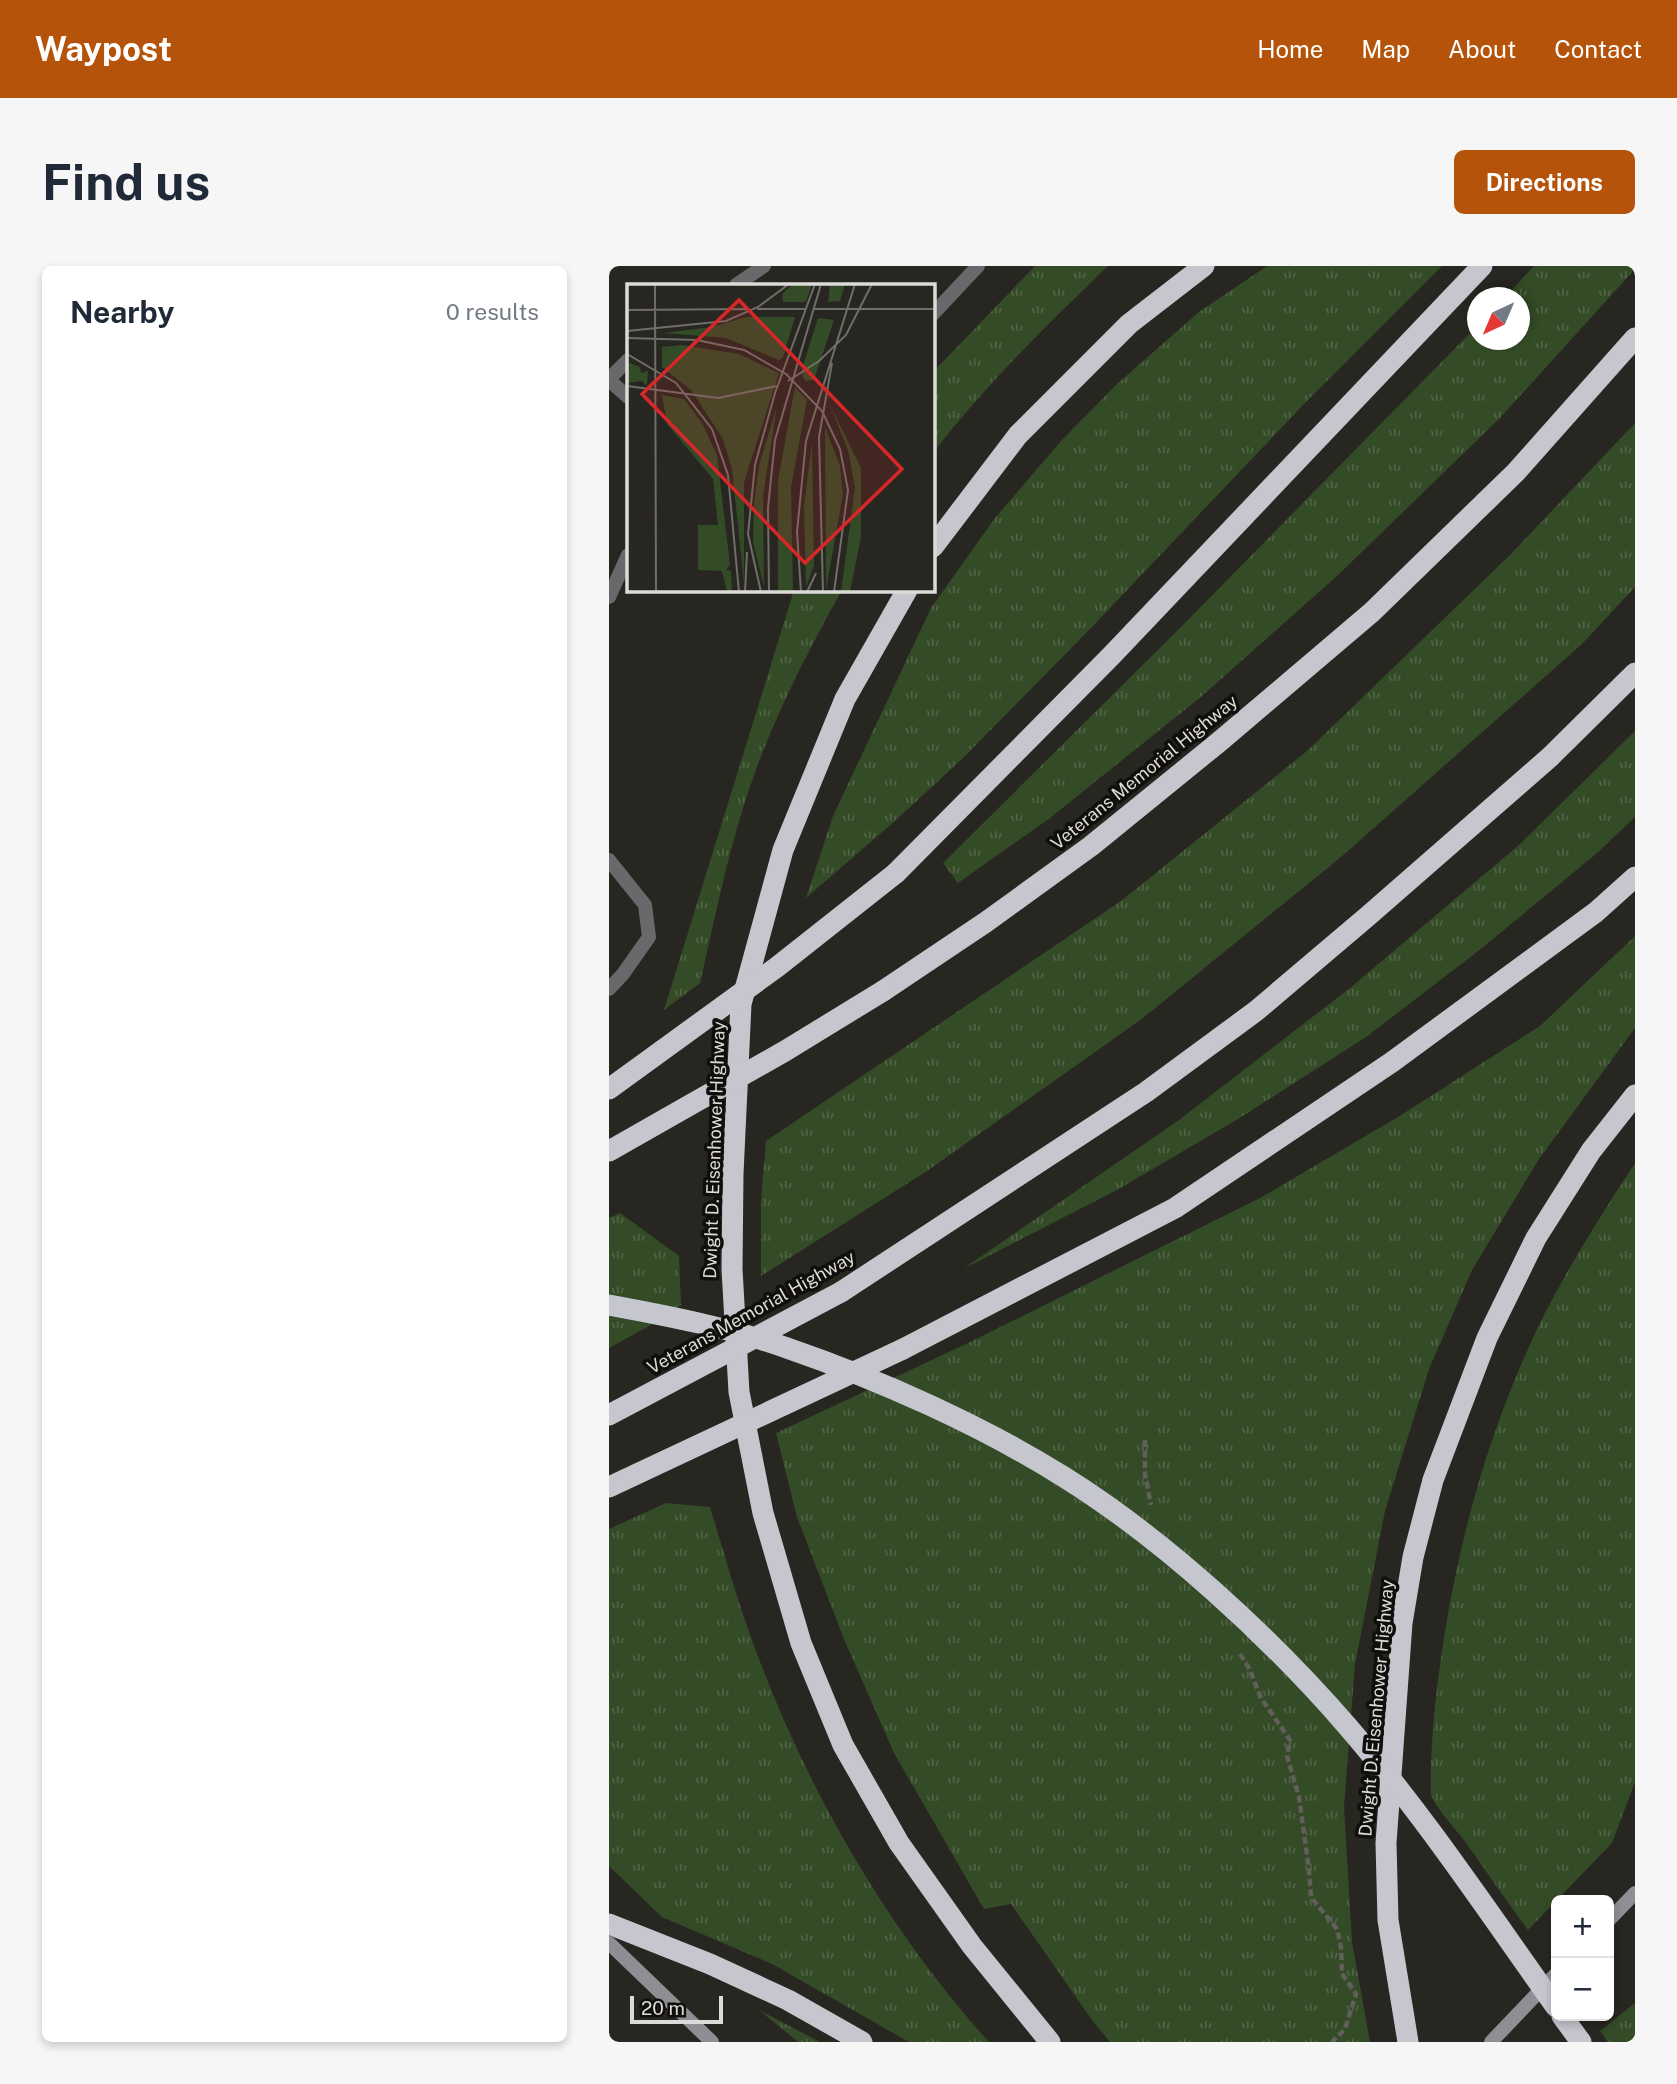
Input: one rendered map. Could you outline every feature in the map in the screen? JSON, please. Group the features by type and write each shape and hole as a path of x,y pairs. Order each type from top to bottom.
{"highway":[{"path":"935,544 1018,435 1129,324 1204,266"},
{"path":"609,1089 767,975 896,873 1112,655 1482,266"},
{"path":"1439,311 1487,266"},
{"name":"Veterans Memorial Highway","path":"609,1151 785,1051 883,991 986,922 1091,846 1219,743 1371,612 1516,472 1635,338"},
{"name":"Dwight D. Eisenhower Highway","path":"906,592 845,699 783,850 741,1004 733,1174 732,1269 739,1392 763,1513 801,1643 843,1745 899,1843 972,1946 1050,2042"},
{"name":"Veterans Memorial Highway","path":"609,1415 841,1292 1146,1092 1255,1011 1368,916 1550,757 1635,673"},
{"path":"609,1487 903,1349 1175,1208 1392,1062 1596,912 1635,877"},
{"name":"Dwight D. Eisenhower Highway","path":"1408,2042 1388,1920 1386,1843 1402,1623 1413,1557 1433,1480 1487,1338 1536,1238 1591,1151 1635,1095"},
{"path":"609,1304 685,1319 786,1347 887,1387 992,1435 1065,1478 1129,1522 1243,1618 1348,1727 1401,1793 1551,2000"},
{"path":"609,1924 710,1964 789,2000 862,2042"},
{"path":"1566,2021 1581,2042"}],"street":[{"path":"737,284 764,266"},
{"path":"935,312 978,266"},
{"path":"627,361 609,379 627,396"},
{"path":"609,568 627,556"},
{"path":"609,597 627,557"},
{"path":"609,860 645,905 649,937 624,974 609,989"},
{"path":"1614,1916 1633,1900"},
{"path":"609,1943 707,2041"},
{"path":"1491,2042 1551,1980"}],"path":[{"path":"1145,1440 1145,1474 1151,1509"},
{"path":"1237,1649 1249,1668 1261,1698 1290,1740 1287,1756 1299,1797 1311,1897 1337,1929 1342,1974 1356,1994 1345,2029 1332,2042"}],"green space":[{"path":"1035,266 1108,266 995,380 935,450 935,370"},
{"path":"1267,266 1442,266 1305,403 962,759 806,898 833,816 931,608 995,518 1062,440 1117,384 1199,312"},
{"path":"1534,266 1635,266 1499,419 1336,577 1202,696 1050,818 958,883 943,863 1177,631 1467,336 1467,350 1530,350 1530,287 1514,287"},
{"path":"1635,423 1635,587 1582,644 1341,857 1143,1018 927,1171 761,1276 761,1201 766,1141 1121,901 1307,751 1511,554"},
{"path":"793,592 841,592 794,681 754,775 731,852 700,983 664,1010"},
{"path":"1635,731 1635,817 1596,854 1477,952 1366,1037 1238,1119 1117,1190 963,1269 1179,1120 1350,988 1520,844"},
{"path":"1635,936 1635,1028 1539,1159 1472,1270 1429,1369 1385,1511 1355,1664 1344,1807 1352,1942 1370,2042 1110,2042 1011,1904 984,1909 894,1753 844,1639 797,1517 776,1433 966,1344 1260,1198 1398,1117 1540,1026"},
{"path":"1635,1163 1635,1782 1612,1843 1562,1895 1551,1895 1551,1906 1528,1930 1432,1797 1436,1697 1461,1549 1488,1452 1505,1405 1545,1313 1588,1237"},
{"path":"620,1213 679,1256 681,1305 609,1348 609,1218"},
{"path":"666,1503 710,1507 750,1635 771,1690 821,1798 881,1901 951,1997 989,2042 909,2042 772,1964 662,1917 609,1866 609,1529"},
{"path":"1635,2003 1635,2042 1608,2042 1600,2031"},
{"path":"759,2010 820,2042 798,2042"}]}
